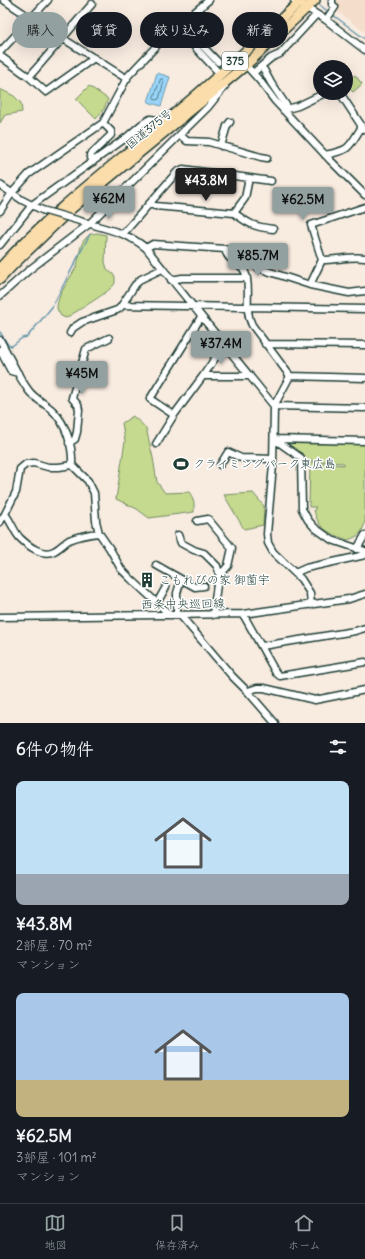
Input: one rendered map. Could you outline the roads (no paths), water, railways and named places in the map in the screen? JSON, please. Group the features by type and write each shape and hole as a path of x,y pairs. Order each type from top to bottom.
{"highway":[{"name":"国道375号","path":"0,268 64,205 166,121 304,3"},
{"name":"国道375号","path":"0,279 72,208 246,65 304,3"}],"street":[{"path":"4,0 22,12"},
{"path":"38,12 48,0"},
{"path":"195,12 209,0"},
{"path":"327,18 335,7 332,4 332,0"},
{"path":"304,3 316,15 327,18 365,50"},
{"path":"68,31 92,4"},
{"path":"252,73 271,58 280,54 316,15"},
{"path":"0,52 12,40"},
{"path":"68,42 128,79"},
{"path":"29,77 54,48"},
{"path":"0,211 12,193 29,174 103,122 128,79 128,76 155,48"},
{"path":"198,48 220,74"},
{"path":"203,48 218,62"},
{"path":"0,57 29,77 46,92 94,58"},
{"path":"238,58 286,109 325,155 365,194"},
{"path":"264,70 286,109"},
{"path":"0,296 29,270 89,224 208,108 229,79"},
{"path":"286,109 298,106 313,99"},
{"path":"325,155 345,150 363,129 345,100"},
{"path":"0,246 32,205 127,137 142,124 150,119 166,121"},
{"path":"93,162 90,155 111,135 111,131 103,122"},
{"path":"221,146 227,126 230,122"},
{"path":"180,135 187,141 209,142 266,158"},
{"path":"123,234 177,172 183,169 271,181"},
{"path":"234,213 245,198 249,178"},
{"path":"0,185 42,210 123,234 136,240 146,248 274,406"},
{"path":"149,204 155,206 234,213 245,222 256,227 273,229"},
{"path":"310,285 322,260 311,225 365,207"},
{"path":"146,248 152,244 225,249 261,269 310,285 349,293 365,291"},
{"path":"225,249 226,256 244,270 247,278 247,307 249,319 252,325 290,376"},
{"path":"322,260 337,260 354,257 365,258"},
{"path":"70,333 73,328 82,322 117,310 141,279 162,269"},
{"path":"171,280 182,278 247,278"},
{"path":"122,305 365,309"},
{"path":"174,415 150,399 201,317"},
{"path":"69,444 75,439 77,432 79,410 78,405 72,398 86,349 109,338"},
{"path":"0,340 30,392 53,411 62,422 72,454 72,465 88,481 94,493 96,521 99,533 121,569 170,615"},
{"path":"265,344 365,345"},
{"path":"156,444 174,415 224,345"},
{"path":"0,350 11,371 18,373"},
{"path":"203,376 250,376"},
{"path":"290,376 365,378"},
{"path":"290,376 274,406 273,459 267,534 268,543 273,552 295,572 310,593 312,605"},
{"path":"274,406 365,408"},
{"path":"274,439 365,441"},
{"path":"274,439 301,458 302,509 308,520 315,528 332,540 365,551"},
{"path":"220,465 228,452 241,458 273,459"},
{"path":"0,522 16,492 20,469 26,464 34,463 48,468 72,465"},
{"path":"5,514 19,537 39,552 47,554 71,539 99,533"},
{"path":"198,520 208,520 232,548 228,566 218,577 213,615"},
{"path":"178,535 181,543 194,550 204,553 217,566 220,576"},
{"path":"357,549 365,535"},
{"path":"295,572 306,568 365,555"},
{"path":"156,565 195,587 204,586"},
{"path":"181,580 177,593 179,615 275,723"},
{"path":"157,603 166,587"},
{"name":"西条中央巡回線","path":"0,617 243,614 349,599 365,594"},
{"path":"243,614 276,673 280,676 365,662"},
{"path":"262,646 355,631 365,628"},
{"path":"248,691 257,688 264,688 315,700 365,690"}],"water":[{"path":"157,73 170,77 161,106 148,102"}],"waterway":[{"path":"317,3 330,13"},
{"path":"333,15 365,39"},
{"path":"0,332 8,345 12,346 22,338 27,337 52,307 90,234"}],"place":[{"name":"クライミングパーク東広島","path":"181,464"},
{"name":"こもれびの家 御薗宇","path":"147,580"}]}
